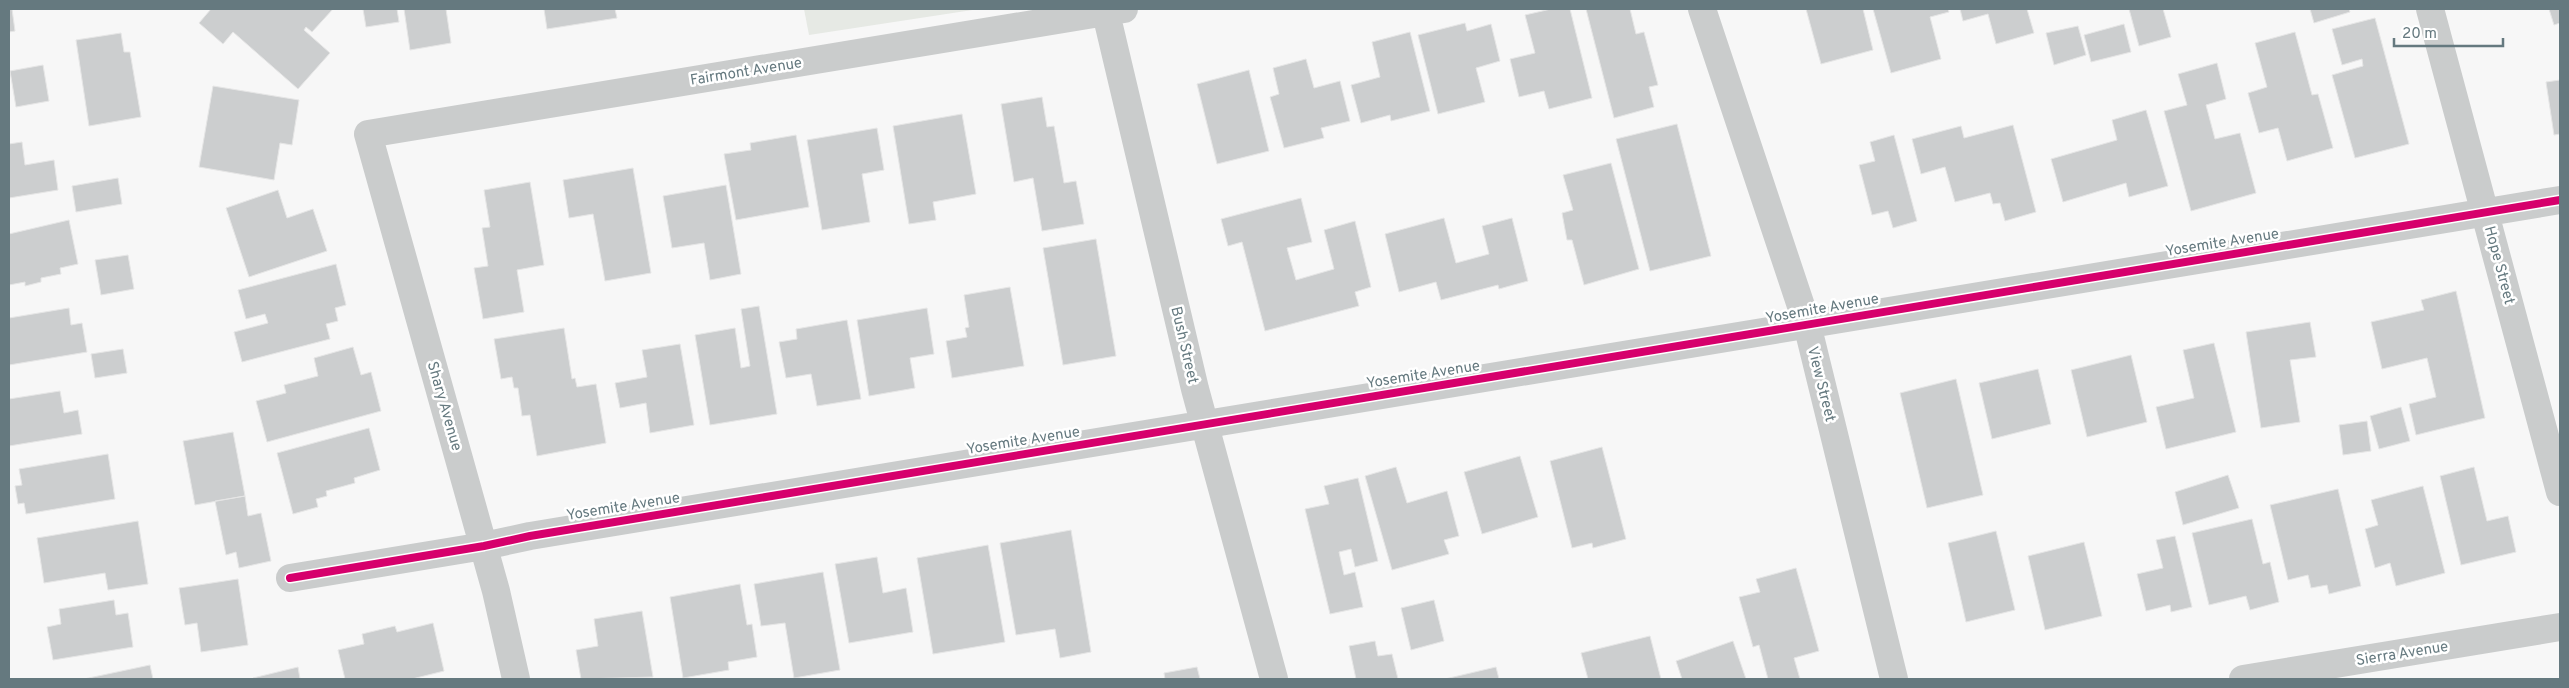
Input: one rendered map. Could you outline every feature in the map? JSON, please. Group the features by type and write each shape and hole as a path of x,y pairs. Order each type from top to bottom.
{"street":[{"name":"View Street","path":"1702,9 1807,324 1894,679"},
{"name":"Hope Street","path":"2430,9 2560,492"},
{"name":"Fairmont Avenue","path":"368,134 1112,10"},
{"name":"Bush Street","path":"1112,10 1204,424 1274,679"},
{"name":"Shary Avenue","path":"368,134 484,546 516,679"},
{"name":"Yosemite Avenue","path":"290,578 484,546 530,536 2560,200"},
{"name":"Sierra Avenue","path":"2243,679 2560,627"}],"shaded area":[{"path":"804,9 979,9 809,35"}],"building":[{"path":"9,9 12,9 15,31 9,32"},
{"path":"211,9 333,9 312,32 306,27 304,30 330,53 298,89 233,32 223,44 199,23"},
{"path":"363,9 397,9 399,22 366,27"},
{"path":"404,9 446,9 451,43 410,50"},
{"path":"544,9 615,9 617,18 547,29"},
{"path":"1551,9 1570,9 1592,98 1549,109 1544,91 1519,97 1510,59 1535,53 1525,15"},
{"path":"1586,9 1630,9 1636,34 1644,32 1658,85 1649,87 1654,107 1614,118"},
{"path":"1806,9 1863,9 1873,50 1821,64"},
{"path":"1873,9 1948,9 1949,12 1930,17 1941,59 1891,73"},
{"path":"1960,9 2027,9 2034,33 1996,44 1988,14 1963,21"},
{"path":"2129,9 2163,9 2171,37 2139,46"},
{"path":"2310,9 2349,9 2350,12 2314,23"},
{"path":"2549,9 2560,9 2560,23 2554,25"},
{"path":"2375,18 2409,144 2355,158 2332,75 2363,66 2362,59 2342,65 2332,29"},
{"path":"1465,23 1467,31 1491,24 1500,61 1476,68 1485,102 1438,114 1418,35"},
{"path":"2124,24 2131,52 2091,62 2084,35"},
{"path":"2078,26 2086,55 2054,65 2046,33"},
{"path":"1410,32 1430,111 1391,121 1390,115 1361,123 1351,85 1380,77 1372,42"},
{"path":"2295,32 2312,95 2318,94 2333,148 2287,161 2278,128 2259,133 2248,93 2267,87 2255,43"},
{"path":"121,33 124,52 130,52 141,117 89,126 76,40"},
{"path":"1306,59 1314,88 1340,81 1350,121 1321,128 1324,138 1284,148 1270,97 1279,94 1273,68"},
{"path":"2217,63 2226,99 2206,105 2215,139 2240,133 2256,193 2191,211 2164,111 2187,105 2178,74"},
{"path":"43,65 49,101 16,107 10,71"},
{"path":"1249,70 1269,151 1217,164 1197,84"},
{"path":"2560,80 2560,134 2554,135 2546,82"},
{"path":"213,86 299,100 292,145 280,143 274,180 199,167"},
{"path":"1042,97 1047,127 1054,126 1064,183 1076,181 1084,224 1042,231 1033,178 1014,182 1001,104"},
{"path":"2146,110 2168,186 2129,197 2126,183 2063,202 2051,159 2117,140 2112,120"},
{"path":"962,114 976,194 933,202 936,220 909,224 893,126"},
{"path":"1677,124 1711,256 1650,271 1616,139"},
{"path":"2013,125 2036,212 2005,221 2000,203 1993,204 1990,193 1955,202 1945,167 1921,174 1912,139 1961,126 1964,138"},
{"path":"877,128 884,170 862,174 870,222 822,230 807,140"},
{"path":"796,135 809,207 736,220 724,154 751,150 750,143"},
{"path":"1894,135 1917,221 1893,228 1888,211 1872,215 1859,165 1875,161 1870,142"},
{"path":"22,142 25,165 54,160 58,190 9,198 9,144"},
{"path":"1611,163 1639,269 1584,285 1572,240 1567,240 1562,213 1573,210 1563,175"},
{"path":"633,168 651,273 605,281 593,214 569,218 563,180"},
{"path":"118,178 122,204 76,212 72,186"},
{"path":"530,182 544,265 517,270 524,312 483,319 474,268 488,266 482,228 490,227 484,190"},
{"path":"726,185 741,274 710,280 704,243 672,248 663,196"},
{"path":"278,190 287,218 313,209 327,251 249,277 226,208"},
{"path":"1301,198 1312,242 1287,248 1296,280 1334,269 1324,230 1355,221 1371,287 1355,292 1359,306 1265,331 1242,242 1228,246 1221,219"},
{"path":"1444,218 1456,263 1489,254 1482,226 1512,218 1528,281 1499,289 1498,285 1441,300 1436,282 1399,292 1385,234"},
{"path":"69,220 78,264 60,268 61,274 41,278 41,282 25,286 25,282 9,285 9,234"},
{"path":"1096,239 1116,356 1063,365 1043,248"},
{"path":"128,255 134,289 101,295 95,260"},
{"path":"336,264 346,305 335,308 338,321 326,324 330,339 242,362 234,332 268,323 265,314 246,319 238,290"},
{"path":"1010,287 1024,366 952,378 946,341 967,337 965,328 969,327 964,295"},
{"path":"2456,291 2485,418 2416,435 2409,404 2436,397 2427,358 2382,369 2371,322 2424,310 2421,300"},
{"path":"759,306 777,414 710,425 695,335 735,328 741,368 750,366 741,309"},
{"path":"69,308 71,325 82,323 87,352 9,365 9,318"},
{"path":"927,308 934,354 910,358 915,388 869,396 857,320"},
{"path":"847,320 861,399 817,406 811,374 786,378 779,342 797,339 796,329"},
{"path":"2310,322 2316,357 2290,360 2300,422 2261,428 2246,332"},
{"path":"564,328 572,379 575,378 577,387 596,384 606,443 537,456 530,415 522,416 518,388 514,388 512,377 501,379 494,339"},
{"path":"2214,343 2236,432 2166,449 2156,407 2194,398 2183,350"},
{"path":"680,344 694,425 650,433 646,403 620,408 615,383 647,377 642,350"},
{"path":"353,347 361,375 371,372 381,411 267,442 256,401 286,393 284,385 318,376 314,358"},
{"path":"123,349 127,373 95,378 91,354"},
{"path":"2131,355 2147,422 2087,437 2071,370"},
{"path":"2038,369 2051,424 1992,439 1979,383"},
{"path":"1956,379 1983,495 1927,508 1900,393"},
{"path":"60,391 64,413 78,410 82,434 9,446 9,399"},
{"path":"2401,407 2410,441 2379,449 2370,416"},
{"path":"2367,421 2371,451 2343,455 2339,425"},
{"path":"369,428 380,470 354,478 355,483 326,491 327,496 316,499 318,507 293,514 277,453"},
{"path":"233,432 245,496 195,505 183,441"},
{"path":"1602,447 1626,539 1593,548 1592,543 1572,548 1550,461"},
{"path":"108,454 115,499 26,514 24,503 18,504 15,486 22,485 19,469"},
{"path":"1520,456 1538,517 1482,534 1464,472"},
{"path":"1396,467 1407,503 1447,491 1459,536 1444,540 1449,554 1392,570 1365,476"},
{"path":"2474,467 2487,521 2508,516 2516,552 2461,565 2440,476"},
{"path":"2228,475 2239,508 2183,525 2175,492"},
{"path":"1358,478 1378,561 1355,567 1351,549 1339,552 1344,575 1355,572 1363,607 1330,614 1305,509 1329,504 1324,486"},
{"path":"2423,486 2445,573 2396,586 2390,563 2375,568 2365,529 2378,525 2371,500"},
{"path":"2338,489 2361,586 2329,594 2327,585 2311,588 2308,575 2288,580 2270,505"},
{"path":"245,496 248,516 261,513 271,561 239,568 236,552 226,555 215,501"},
{"path":"2252,519 2263,564 2270,562 2279,602 2250,610 2246,596 2209,605 2192,533"},
{"path":"138,521 148,584 108,590 105,573 44,583 37,538"},
{"path":"1071,530 1091,652 1060,658 1055,629 1016,635 1000,543"},
{"path":"1996,531 2015,610 1966,622 1948,543"},
{"path":"2175,536 2192,607 2171,612 2170,605 2146,611 2137,574 2163,568 2156,540"},
{"path":"2084,542 2102,616 2045,630 2028,556"},
{"path":"988,545 1005,642 933,654 917,558"},
{"path":"877,557 883,593 906,588 913,632 849,643 835,564"},
{"path":"1796,568 1819,651 1794,658 1800,679 1768,679 1759,645 1753,647 1739,597 1760,592 1756,579"},
{"path":"823,572 840,670 794,678 785,623 761,626 754,584"},
{"path":"238,579 248,645 201,652 197,623 185,625 179,588"},
{"path":"740,584 747,625 752,624 757,657 728,662 729,670 683,678 670,597"},
{"path":"114,600 116,615 128,613 133,647 53,660 47,627 61,624 59,609"},
{"path":"1434,600 1444,641 1411,650 1401,608"},
{"path":"642,611 653,677 581,679 576,650 598,646 594,619"},
{"path":"433,623 444,671 412,679 345,679 338,650 364,644 362,634 395,626 397,632"},
{"path":"1650,636 1661,679 1588,679 1581,653"},
{"path":"1375,641 1378,656 1392,654 1398,679 1356,679 1349,646"},
{"path":"1733,641 1746,679 1682,679 1676,661"},
{"path":"150,665 153,679 84,679"},
{"path":"298,667 300,679 253,679 253,678"},
{"path":"1197,667 1200,679 1165,679 1164,673"},
{"path":"1496,667 1499,679 1445,679"}],"cycle path":[{"path":"290,578 484,546 530,536 2560,200"}]}
